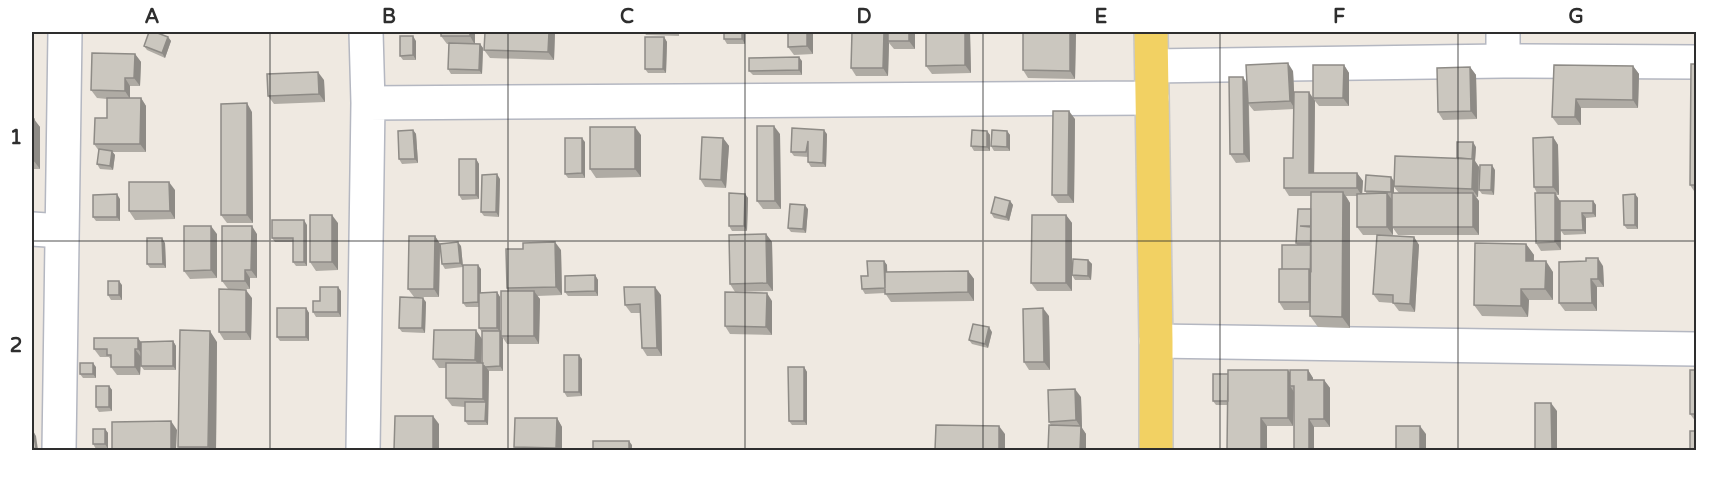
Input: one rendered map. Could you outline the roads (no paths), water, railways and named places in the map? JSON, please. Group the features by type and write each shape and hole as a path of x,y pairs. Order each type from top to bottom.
{"main road":[{"path":"1151,32 1156,450"}],"street":[{"path":"59,450 47,230 65,32"},
{"path":"363,450 368,103 366,32"},
{"path":"1152,66 1503,46 1696,62"},
{"path":"368,103 1152,98"},
{"path":"1156,341 1696,349"}]}
